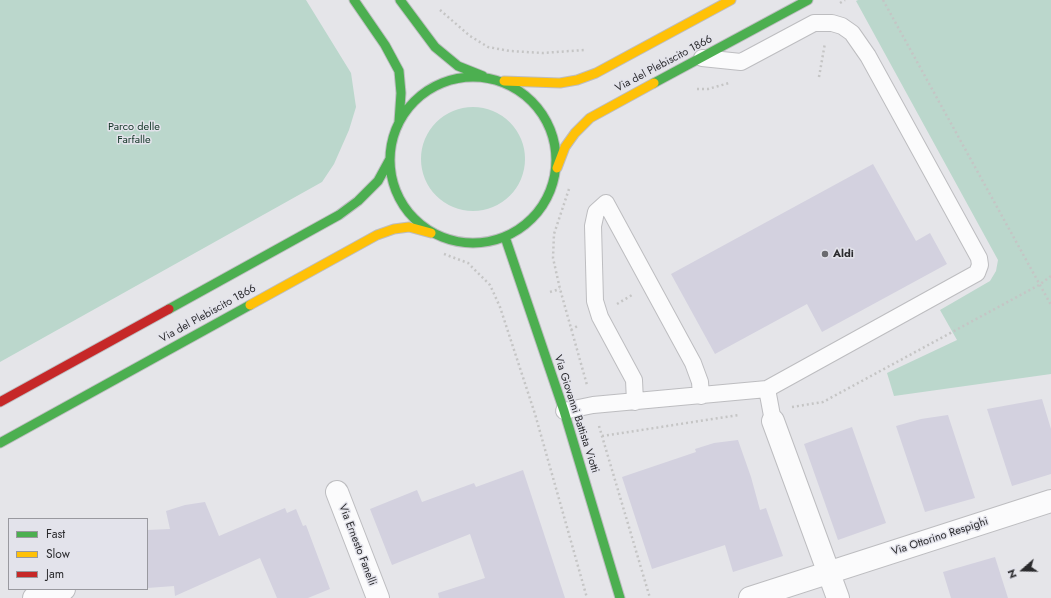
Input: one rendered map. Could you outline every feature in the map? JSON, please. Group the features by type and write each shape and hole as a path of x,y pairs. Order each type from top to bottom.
{"main road":[{"path":"354,0 385,45 399,71 401,94 399,122"},
{"path":"400,0 435,47 458,66 488,78 500,81 560,83 577,80 596,73 731,0"},
{"name":"Via del Plebiscito 1866","path":"555,173 565,147 575,133 590,118 808,0"},
{"path":"488,78 466,77 446,81 427,91 416,100 399,122 392,140 390,159 395,189 410,214 433,233 449,240 466,243 484,243 505,238 521,228 537,214 549,195 555,173 556,150 550,128 538,108 520,92 500,81"},
{"path":"0,402 339,215 358,201 378,181 390,159"},
{"name":"Via del Plebiscito 1866","path":"0,443 377,234 394,229 409,227 433,233"},
{"name":"Via Giovanni Battista Viotti","path":"505,238 564,411 620,598"}],"street":[{"path":"773,421 838,598"},
{"name":"Via Ernesto Fanelli","path":"337,492 378,598"},
{"name":"Via Ottorino Respighi","path":"750,598 1051,501"},
{"path":"34,598 61,590"}],"lane":[{"path":"564,411 593,405 767,389 977,273 980,265 979,258 868,56 852,33 842,26 832,22 814,23 741,62 702,58"},
{"path":"635,402 634,380 600,317 595,301 593,226 596,212 606,203 693,363 700,382 701,396"},
{"path":"767,389 773,421"}],"path":[{"path":"883,0 1051,306"},
{"path":"438,8 470,36 488,46 510,51 543,53 585,50"},
{"path":"819,77 825,43"},
{"path":"570,186 554,234 553,258 593,405 650,598"},
{"path":"440,253 468,263 490,285 500,307 535,414 587,598"},
{"path":"790,408 823,402 1039,285 1051,276"},
{"path":"615,305 635,293"},
{"path":"602,436 740,415"}],"green space":[{"name":"Parco delle Farfalle","path":"0,0 306,0 351,73 356,107 349,130 334,164 322,182 0,362"},
{"path":"1051,0 1051,374 894,396 887,373 957,340 940,310 990,281 996,271 998,260 856,1"},
{"path":"473,107 493,111 510,122 521,139 525,159 521,179 510,196 493,207 473,211 453,207 436,196 425,179 421,159 425,139 436,122 453,111"}],"building":[{"name":"Aldi","path":"873,164 916,241 930,233 947,264 822,332 807,304 715,354 671,274"},
{"path":"1042,399 1051,429 1051,474 1012,486 987,409"},
{"path":"948,415 975,498 925,512 896,426 921,419"},
{"path":"852,427 886,523 838,540 804,444"},
{"path":"738,440 751,477 760,510 766,508 783,556 733,572 725,545 652,569 622,477 696,452 695,449 714,443"},
{"path":"523,470 565,598 439,598 438,593 485,578 470,534 392,565 370,509 417,490 422,502 474,483 476,487"},
{"path":"205,502 219,536 285,508 287,513 296,509 303,526 306,525 330,589 308,598 277,598 260,558 175,596 174,586 148,588 148,530 170,529 166,511 185,505"},
{"path":"995,557 1008,598 951,598 943,572"}],"traffic: fast":[{"path":"354,0 385,45 399,71 401,93 399,122"},
{"path":"400,0 435,47 458,66 483,76"},
{"path":"654,83 808,0"},
{"path":"473,77 505,83 532,101 550,128 556,160 550,192 532,219 505,237 473,243 441,237 414,219 396,192 390,160 396,128 414,101 441,83 473,77"},
{"path":"169,309 339,215 358,201 378,181 390,159"},
{"path":"505,237 564,411 620,598"},
{"path":"0,443 250,305"}],"traffic: slow":[{"path":"504,81 560,83 577,80 596,73 731,0"},
{"path":"557,168 565,147 575,133 590,118 654,83"},
{"path":"250,305 377,235 394,229 409,227 431,233"}],"traffic: jam":[{"path":"0,402 169,309"}],"place":[{"name":"Aldi","path":"825,254"}]}
